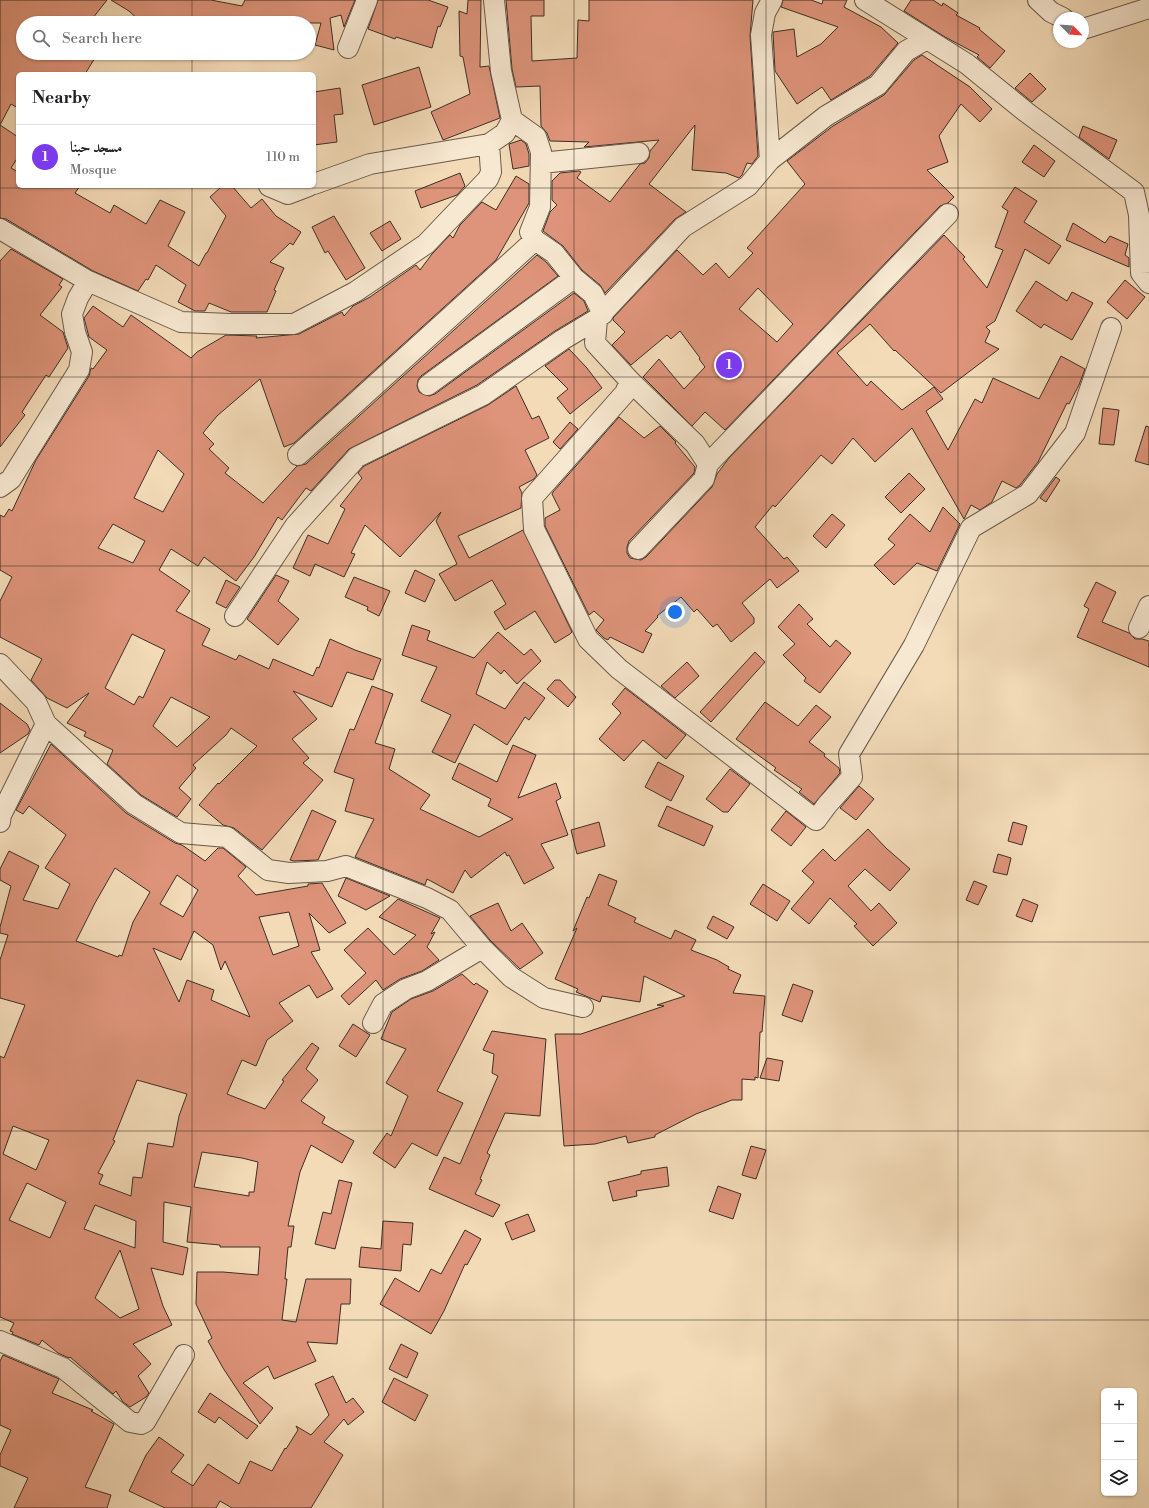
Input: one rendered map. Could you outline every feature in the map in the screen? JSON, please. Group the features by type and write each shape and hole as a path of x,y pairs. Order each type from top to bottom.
{"street":[{"path":"348,48 367,0"},
{"path":"316,183 370,164 488,144 505,133 512,120 501,71 494,0"},
{"path":"770,160 761,35 765,13 772,0"},
{"path":"865,0 967,64 1026,112 1134,192 1139,216 1141,273 1149,283"},
{"path":"1038,0 1053,13"},
{"path":"1089,27 1149,8"},
{"path":"235,616 295,526 357,457 484,395 562,340 600,316 683,227 748,186 770,160 826,116 878,85 906,51 927,39"},
{"path":"512,120 536,137 542,152 540,207 530,232 535,240 554,253 574,278 593,294 600,316 595,343 630,381 695,444 708,464"},
{"path":"0,228 88,281 181,322 294,324 355,292 426,244 488,179 491,172 488,144"},
{"path":"541,163 639,153"},
{"path":"274,188 288,194 304,188"},
{"path":"638,549 704,479 708,464 948,214"},
{"path":"298,455 535,240"},
{"path":"428,385 574,278"},
{"path":"0,487 11,479 79,370 82,352 74,332 72,314 78,298 88,281"},
{"path":"630,381 625,393 532,498 534,529 588,639 619,669 816,820 852,777 849,754 914,645 971,528 1028,494 1075,433 1111,328"},
{"path":"1139,628 1149,606"},
{"path":"0,664 36,702 46,724 134,804 181,833 227,837 268,870 289,873 327,870 346,866 427,898 450,910 482,948 511,977 544,998 583,1007"},
{"path":"0,822 1,815 46,724"},
{"path":"373,1023 383,1004 406,989 426,981 482,948"},
{"path":"0,1341 63,1368 130,1422 135,1423 145,1422 184,1355"}],"building":[{"path":"0,0 107,0 94,16 16,16 16,60 94,60 86,72 16,72 16,107 11,104 0,125"},
{"path":"111,0 211,0 242,6 245,0 355,0 344,27 341,15 330,18 334,50 316,45 321,23 316,23 316,16 134,16"},
{"path":"378,0 428,0 448,7 440,27 438,26 432,48 396,37 395,39 368,29"},
{"path":"468,0 481,0 480,67 489,66 500,118 443,140 431,112 470,94 463,57 460,56 459,11 467,14"},
{"path":"506,0 544,0 544,16 531,16 532,61 577,58 578,20 589,21 589,0 753,0 750,36 758,156 752,164 747,163 742,175 739,178 726,173 692,170 695,125 649,184 686,212 675,219 605,293 600,285 582,270 563,246 543,231 550,212 557,205 552,200 552,181 560,173 579,171 581,172 577,178 610,202 640,164 645,163 649,158 650,151 659,140 584,147 589,142 550,141 547,133 541,126 540,86 516,87 512,69"},
{"path":"783,0 811,0 822,4 823,0 847,0 844,7 881,27 898,43 870,76 831,100 822,87 797,104 775,71 773,32 794,29 797,57 821,44 838,27 781,7"},
{"path":"911,0 933,0 942,6 943,3 958,13 956,15 980,28 979,29 1005,51 990,68 977,57 979,55 945,37 904,11"},
{"path":"922,55 970,87 992,109 980,122 961,104 939,136 948,162 927,170 954,197 948,203 940,206 725,430 705,412 692,426 643,377 659,359 684,389 705,367 699,359 700,358 680,331 671,339 667,335 631,365 612,345 625,332 613,320 613,318 677,250 703,275 716,263 729,278 753,253 747,248 805,184 787,161 833,126 884,95 914,60","holes":["758,288 793,324 777,342 739,309"]},
{"path":"419,67 431,107 374,125 362,85"},
{"path":"1030,73 1046,89 1032,102 1015,88"},
{"path":"340,88 343,114 334,115 337,142 316,145 316,92"},
{"path":"0,125 16,136 16,160 11,168 16,171 16,188 79,188 75,193 110,213 114,205 146,224 160,200 185,212 168,246 199,266 226,216 210,197 220,188 234,188 251,208 262,199 276,216 301,232 293,245 290,243 270,262 284,268 274,290 276,291 267,312 231,312 209,303 205,311 195,311 178,302 186,285 156,265 148,280 146,279 138,291 93,271 6,219 0,218"},
{"path":"1083,126 1117,140 1109,159 1079,137"},
{"path":"521,140 526,144 529,154 529,166 513,169 509,144"},
{"path":"1034,145 1055,161 1044,177 1022,162"},
{"path":"460,173 465,186 457,195 421,208 415,191"},
{"path":"516,176 529,184 529,203 496,260 294,443 284,447 260,379 217,416 203,433 214,444 209,449 229,468 225,473 263,503 297,466 306,464 537,255 546,262 558,276 421,376 418,380 417,386 419,392 429,396 435,394 574,293 584,301 588,311 555,331 477,385 349,449 311,491 306,488 282,520 278,517 254,557 236,581 204,557 198,566 171,549 159,570 190,591 176,611 210,629 202,645 236,660 239,655 269,669 273,659 313,676 317,667 319,668 330,639 381,659 373,680 347,672 332,707 293,691 317,719 292,739 309,758 303,763 323,780 262,850 234,828 223,825 199,805 218,783 219,784 257,746 231,728 226,735 193,765 196,768 179,788 191,799 177,817 141,795 107,764 113,750 84,736 86,732 67,723 89,693 67,708 47,698 31,680 42,659 0,637 0,601 12,577 0,570 0,515 4,517 9,509 12,511 36,460 89,376 91,368 93,369 107,350 89,337 84,318 93,306 123,327 131,315 191,358 197,352 226,335 257,336 256,338 299,334 342,312 344,316 353,306 370,297 416,265 420,270 432,254 450,235 453,238 460,225 482,202 496,210","holes":["158,450 184,474 163,512 134,498","113,524 145,541 133,563 98,548","132,634 165,650 143,698 139,696 134,705 105,688","171,697 210,717 177,747 153,726"]},
{"path":"1015,187 1037,201 1024,222 1061,246 1049,264 1025,249 995,321 986,327 990,331 985,342 999,349 941,393 895,350 894,351 870,324 837,353 867,386 871,381 902,410 934,387 943,399 926,411 948,450 975,399 982,403 993,378 1039,399 1061,356 1085,369 1079,385 1069,404 1067,403 1038,462 1020,485 1016,488 1002,481 992,502 980,510 971,505 964,519 912,428 875,462 853,438 832,464 821,455 775,507 773,505 755,527 784,559 787,557 799,571 777,588 770,579 742,603 754,618 754,623 731,642 717,624 713,627 697,609 694,612 681,597 657,616 658,617 645,631 652,634 643,653 610,637 608,640 604,638 596,630 604,620 594,611 589,615 545,526 545,518 560,510 552,494 553,492 619,417 644,438 660,426 676,442 675,443 695,467 694,473 629,541 627,553 630,558 641,560 646,557 712,487 717,474 729,458 944,235 965,257 963,259 987,288 1003,250 995,247 1008,211 1002,207"},
{"path":"334,216 365,268 346,280 328,251 325,253 312,227"},
{"path":"390,221 401,239 382,251 370,233"},
{"path":"1073,223 1105,243 1110,236 1128,244 1125,255 1129,258 1129,267 1066,240"},
{"path":"11,249 63,279 59,285 62,287 40,315 63,332 68,348 49,377 46,375 22,412 25,415 0,447 0,261"},
{"path":"1125,280 1145,297 1127,319 1107,302"},
{"path":"1036,281 1067,301 1072,292 1093,303 1072,340 1044,324 1041,328 1016,311"},
{"path":"569,349 587,368 602,388 570,414 557,398 568,389 545,366"},
{"path":"516,386 532,419 539,416 549,438 525,450 537,475 534,479 519,487 522,493 521,508 458,536 469,558 523,530 572,632 570,634 555,643 535,611 505,630 494,612 506,604 492,580 455,601 439,574 457,564 436,521 441,512 400,557 365,525 351,553 355,554 344,577 315,564 310,576 293,568 308,535 328,544 345,509 340,506 362,478 358,473 364,466 488,405"},
{"path":"1103,408 1119,410 1114,445 1099,444"},
{"path":"570,422 578,429 560,449 553,442"},
{"path":"1146,426 1149,427 1149,465 1135,461"},
{"path":"909,473 925,489 901,513 885,497"},
{"path":"1056,477 1060,480 1046,502 1040,498"},
{"path":"943,507 960,524 937,571 917,563 894,585 874,565 895,545 888,539 910,514 930,532"},
{"path":"832,514 845,525 826,548 813,536"},
{"path":"415,570 435,580 425,602 405,593"},
{"path":"276,575 289,581 278,601 299,619 278,645 247,619"},
{"path":"354,577 390,591 379,616 367,610 368,607 345,597"},
{"path":"226,580 240,587 226,608 216,603"},
{"path":"1096,582 1116,592 1102,622 1129,633 1135,639 1149,641 1149,667 1077,637 1089,609 1084,606"},
{"path":"799,604 813,619 807,624 830,647 836,640 851,653 820,693 804,681 806,678 783,655 795,644 778,627"},
{"path":"412,625 430,631 427,640 474,658 498,632 524,655 531,649 541,661 517,684 504,670 501,674 487,662 476,694 505,709 524,682 545,698 529,720 525,717 507,745 474,724 455,763 432,752 451,715 421,701 437,667 402,655"},
{"path":"755,652 765,662 711,722 700,712"},
{"path":"687,662 699,676 675,698 661,686"},
{"path":"555,680 560,680 576,697 568,707 547,689"},
{"path":"372,686 393,694 375,743 395,749 389,769 430,795 420,809 479,837 513,819 488,806 491,799 452,779 459,763 497,782 513,745 536,755 518,798 556,783 561,798 556,801 568,835 541,844 554,868 524,884 509,855 507,856 505,852 471,878 465,870 453,893 427,879 425,885 355,857 374,819 345,811 354,779 334,772 350,729 354,730"},
{"path":"625,688 686,735 666,759 643,740 624,761 599,739 621,713 612,704"},
{"path":"765,702 798,726 816,705 831,717 809,742 825,754 824,756 839,768 840,773 814,804 799,792 802,789 774,770 776,768 736,739"},
{"path":"0,703 27,724 30,730 28,734 0,753"},
{"path":"51,744 126,813 175,843 182,845 205,861 218,848 223,848 246,867 238,876 256,895 308,886 308,884 322,883 346,923 329,933 309,913 320,950 311,952 333,989 317,998 309,985 279,1003 293,1021 267,1040 256,1066 242,1060 227,1094 265,1109 284,1081 282,1080 312,1043 319,1048 306,1069 318,1080 301,1101 325,1117 322,1123 354,1141 342,1163 311,1145 300,1172 288,1226 294,1226 291,1247 288,1247 285,1279 287,1279 282,1320 296,1322 306,1279 351,1279 350,1304 341,1304 337,1344 307,1342 316,1361 274,1379 268,1366 243,1383 273,1408 260,1424 223,1368 208,1341 212,1338 196,1304 197,1272 223,1272 258,1275 260,1247 220,1247 220,1245 187,1242 191,1207 164,1202 163,1242 188,1248 183,1275 151,1268 163,1306 172,1325 133,1344 151,1364 138,1376 149,1393 146,1397 130,1407 123,1402 116,1391 113,1394 70,1357 69,1358 58,1353 42,1340 39,1345 12,1334 13,1332 10,1331 14,1323 0,1317 0,1056 4,1058 25,1005 0,998 0,960 8,935 0,933 0,927 11,886 0,880 0,869 9,851 39,866 23,900 58,909 70,884 45,868 66,835 29,806 23,814 16,810","holes":["115,868 150,892 133,922 122,956 119,955 118,957 76,941","177,875 198,890 183,917 160,904","289,912 299,946 273,955 259,917","194,931 213,945 221,970 225,961 250,1017 211,1000 214,990 187,980 179,1002 153,948 181,960","137,1080 187,1094 179,1116 173,1147 148,1143 142,1178 133,1177 131,1196 99,1184 103,1175 98,1173 115,1141 113,1140","13,1126 49,1140 36,1170 3,1154","202,1152 258,1162 254,1192 249,1192 249,1196 194,1187","27,1183 66,1202 50,1238 9,1220","95,1205 136,1221 135,1248 84,1229","120,1250 139,1309 120,1318 95,1298"]},
{"path":"658,762 684,776 671,801 645,787"},
{"path":"730,769 750,784 728,812 723,812 706,799"},
{"path":"859,786 874,799 856,820 840,808"},
{"path":"667,806 713,826 704,846 658,826"},
{"path":"312,810 336,821 318,860 290,860"},
{"path":"786,811 806,827 791,846 771,830"},
{"path":"599,822 605,846 577,854 571,830"},
{"path":"1013,822 1027,826 1022,845 1008,841"},
{"path":"868,829 886,848 910,869 890,891 865,869 848,886 871,911 879,903 897,923 873,946 854,926 857,924 830,898 809,924 791,909 814,882 802,871 823,849 835,861"},
{"path":"998,854 1011,858 1007,875 993,872"},
{"path":"599,874 617,881 608,905 636,918 634,922 671,939 675,930 696,940 691,950 717,960 729,967 728,969 741,975 733,993 765,996 762,1032 760,1032 758,1078 755,1077 755,1080 742,1079 742,1100 732,1100 696,1114 655,1135 655,1137 628,1143 626,1136 595,1144 564,1146 555,1034 581,1034 664,1006 657,1005 685,996 644,976 640,1002 602,996 600,1002 576,992 578,989 555,979 577,928 573,931 587,897 589,898"},
{"path":"346,878 390,896 366,910 338,896"},
{"path":"974,881 987,886 978,905 966,900"},
{"path":"763,884 790,901 777,921 750,904"},
{"path":"398,899 440,918 431,934 435,932 427,947 439,960 422,971 400,979 383,990 376,980 349,1005 341,996 366,973 344,950 368,928 394,955 416,935 379,917"},
{"path":"1023,899 1038,905 1032,922 1016,916"},
{"path":"498,903 511,931 522,923 543,953 520,969 490,940 470,916"},
{"path":"713,916 734,927 727,939 707,928"},
{"path":"462,974 474,985 476,983 488,991 437,1091 463,1103 437,1156 412,1143 395,1168 373,1153 387,1133 391,1136 408,1096 386,1083 406,1049 381,1039 392,1012 411,999 433,991"},
{"path":"793,984 813,991 802,1022 782,1015"},
{"path":"353,1024 370,1035 356,1057 339,1046"},
{"path":"492,1031 546,1039 540,1116 505,1113 487,1153 490,1155 480,1179 482,1180 475,1194 500,1205 493,1217 429,1189 444,1157 460,1164 498,1076 492,1073 494,1054 483,1050"},
{"path":"767,1058 783,1061 779,1081 760,1078"},
{"path":"751,1146 766,1150 756,1179 742,1175"},
{"path":"667,1167 669,1186 636,1191 637,1196 613,1201 608,1182 641,1174 641,1171"},
{"path":"339,1180 352,1183 335,1249 315,1244 323,1212 331,1214"},
{"path":"718,1186 741,1194 733,1219 709,1211"},
{"path":"528,1214 535,1231 512,1240 505,1223"},
{"path":"383,1221 413,1223 411,1245 403,1244 401,1271 359,1267 361,1247 381,1249"},
{"path":"465,1230 481,1239 467,1265 465,1264 444,1311 431,1334 380,1304 395,1278 419,1292 431,1269 441,1274"},
{"path":"401,1344 418,1353 407,1378 389,1369"},
{"path":"3,1355 59,1379 52,1393 93,1410 91,1411 114,1424 85,1487 111,1495 107,1508 14,1508 28,1478 0,1466 0,1455 11,1430 0,1425 0,1361"},
{"path":"333,1376 346,1403 353,1398 364,1412 348,1425 344,1419 324,1442 343,1455 311,1508 232,1508 220,1501 216,1508 165,1508 129,1491 146,1455 159,1437 184,1455 171,1472 193,1486 208,1464 239,1484 250,1461 272,1471 285,1448 286,1449 298,1430 296,1426 311,1435 329,1415 315,1384"},
{"path":"394,1378 428,1395 415,1421 382,1402"},
{"path":"210,1393 258,1426 247,1439 219,1417 215,1423 198,1412"}],"place":[{"name":"مسجد حبنا","path":"729,365"}]}
